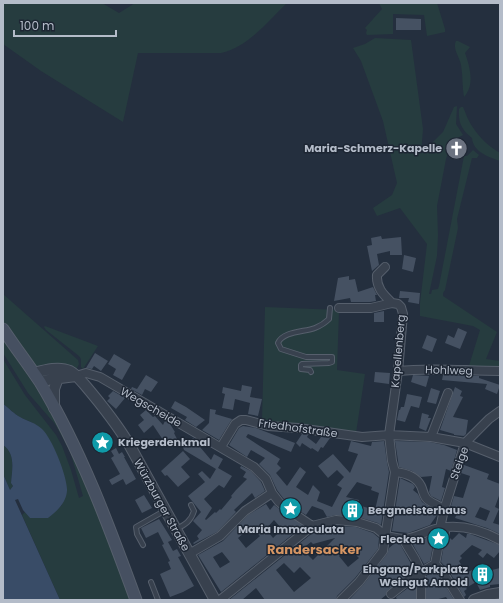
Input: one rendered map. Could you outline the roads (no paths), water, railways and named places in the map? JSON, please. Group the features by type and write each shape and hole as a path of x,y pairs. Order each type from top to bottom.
{"main road":[{"path":"3,329 37,378 54,408 86,472 118,550 136,600"}],"street":[{"path":"385,267 377,275 377,281 381,291 392,303"},
{"name":"Kapellenberg","path":"339,308 372,308 392,303 398,304 401,307 403,314 398,371 388,435 395,472"},
{"name":"Hohlweg","path":"398,371 435,368 500,371"},
{"name":"Würzburger Straße","path":"37,378 48,370 61,369 73,372 94,396 121,431 130,446 215,600"},
{"name":"Wegscheide","path":"76,376 86,373 100,377 254,467 266,479 272,493 279,502 312,526"},
{"path":"37,378 76,376"},
{"path":"54,408 54,388 58,378"},
{"path":"431,437 448,393"},
{"name":"Steige","path":"435,564 439,543 444,537 444,510 465,443 489,419 500,411"},
{"name":"Friedhofstraße","path":"221,447 235,424 241,420 246,420 268,426 339,432 362,437 388,435 431,437 465,443 500,457"},
{"path":"341,600 359,582 383,551 395,472 406,473 412,477 421,485 427,499 444,510"},
{"path":"189,554 220,536 245,511 272,493"},
{"path":"220,600 312,526 336,520 357,522 376,528 386,536 403,539 443,527 469,528 500,540"},
{"path":"403,539 415,559 420,573 421,600"},
{"path":"391,594 410,579 435,564 444,574 460,600"},
{"path":"474,600 500,593"}],"lane":[{"path":"311,372 310,370 301,369 301,365 329,363 332,362 332,357 306,357 298,355 281,349 278,343 282,337 322,325 329,319 330,308"},
{"path":"176,530 184,526 192,518 194,511 191,505"},
{"path":"143,545 137,534 136,527 165,510"},
{"path":"151,582 158,600"}],"water":[{"path":"3,404 18,416 42,429 55,449 65,477 67,491 65,499 58,510 48,518 30,518 23,510 18,499 15,500 60,600 3,600 3,474 10,490 13,486 11,483 12,458 10,453 3,445"}],"place":[{"name":"Maria-Schmerz-Kapelle","path":"457,148"},
{"name":"Kriegerdenkmal","path":"103,442"},
{"name":"Maria Immaculata","path":"291,509"},
{"name":"Bergmeisterhaus","path":"352,510"},
{"name":"Flecken","path":"439,539"},
{"name":"Eingang/Parkplatz Weingut Arnold","path":"483,575"}],"district":[{"name":"Randersacker","path":"314,549"}]}
